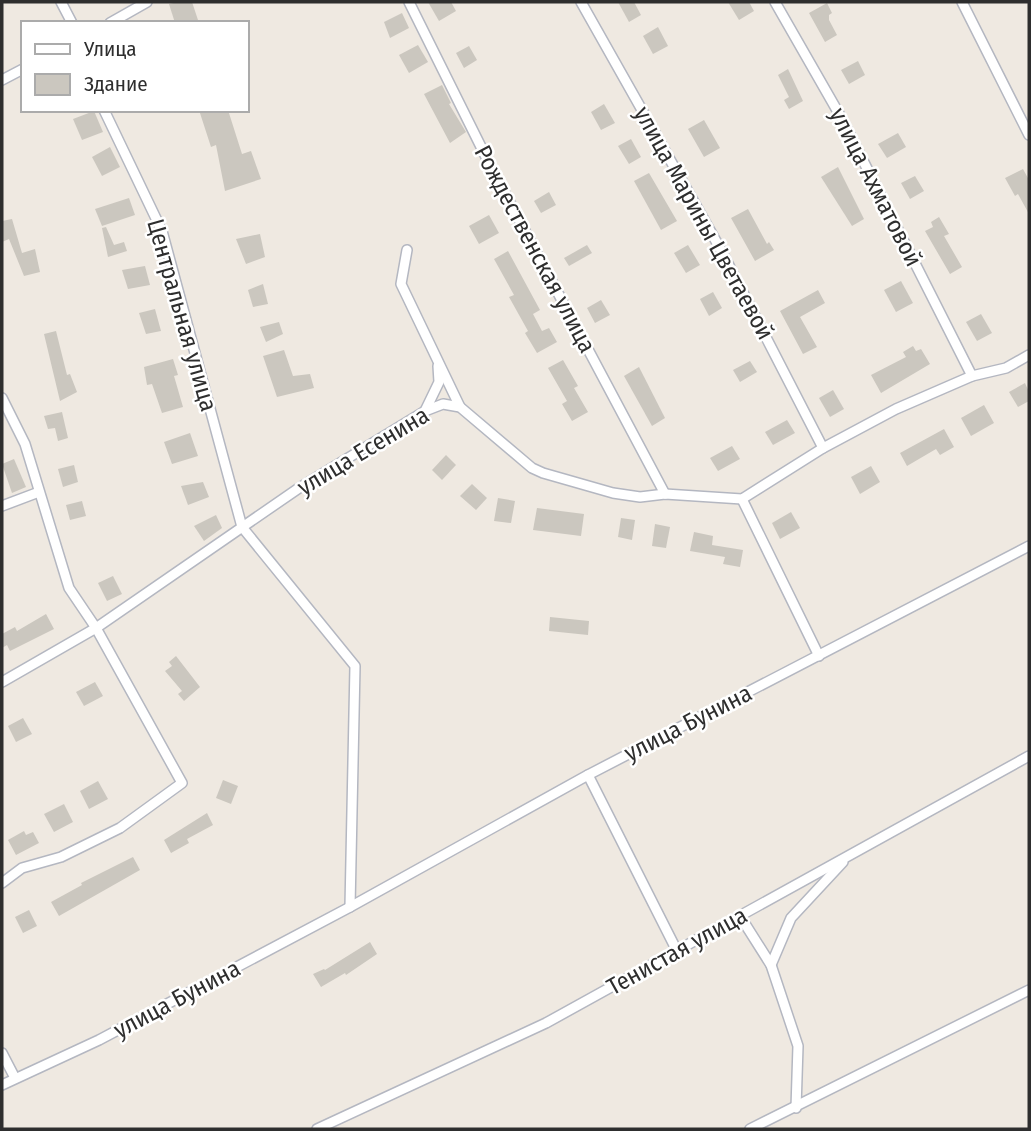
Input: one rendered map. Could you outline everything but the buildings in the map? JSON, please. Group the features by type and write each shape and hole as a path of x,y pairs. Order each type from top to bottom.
{"street":[{"path":"61,2 71,21"},
{"path":"114,21 147,2"},
{"name":"Рождественская улица","path":"409,2 492,169 665,494"},
{"name":"улица Марины Цветаевой","path":"581,2 721,250 823,448"},
{"name":"улица Ахматовой","path":"775,2 842,119 972,376"},
{"path":"962,2 1029,135"},
{"path":"2,80 21,70"},
{"name":"Центральная улица","path":"105,112 162,231 242,527"},
{"path":"407,250 401,284 460,407"},
{"path":"819,656 742,499 823,448 896,409 972,376 1006,368 1029,355"},
{"path":"425,411 439,382 438,360"},
{"path":"2,398 25,444 69,588 96,628 182,783 120,828 61,857 22,868 2,883"},
{"name":"улица Есенина","path":"2,682 96,628 299,488 425,411 443,404 460,407 532,468 613,493 640,497 665,494 742,499"},
{"path":"2,506 39,492"},
{"path":"242,527 355,666 350,907"},
{"name":"улица Бунина","path":"2,1085 99,1040 350,907 588,775 1029,546"},
{"name":"Тенистая улица","path":"317,1129 546,1023 1029,756"},
{"path":"588,775 677,951"},
{"path":"771,965 791,918 849,855"},
{"path":"740,916 771,965 798,1046 796,1108"},
{"path":"750,1129 775,1119 1029,990"},
{"path":"2,1053 15,1078"},
{"path":"775,1119 780,1129"}]}
